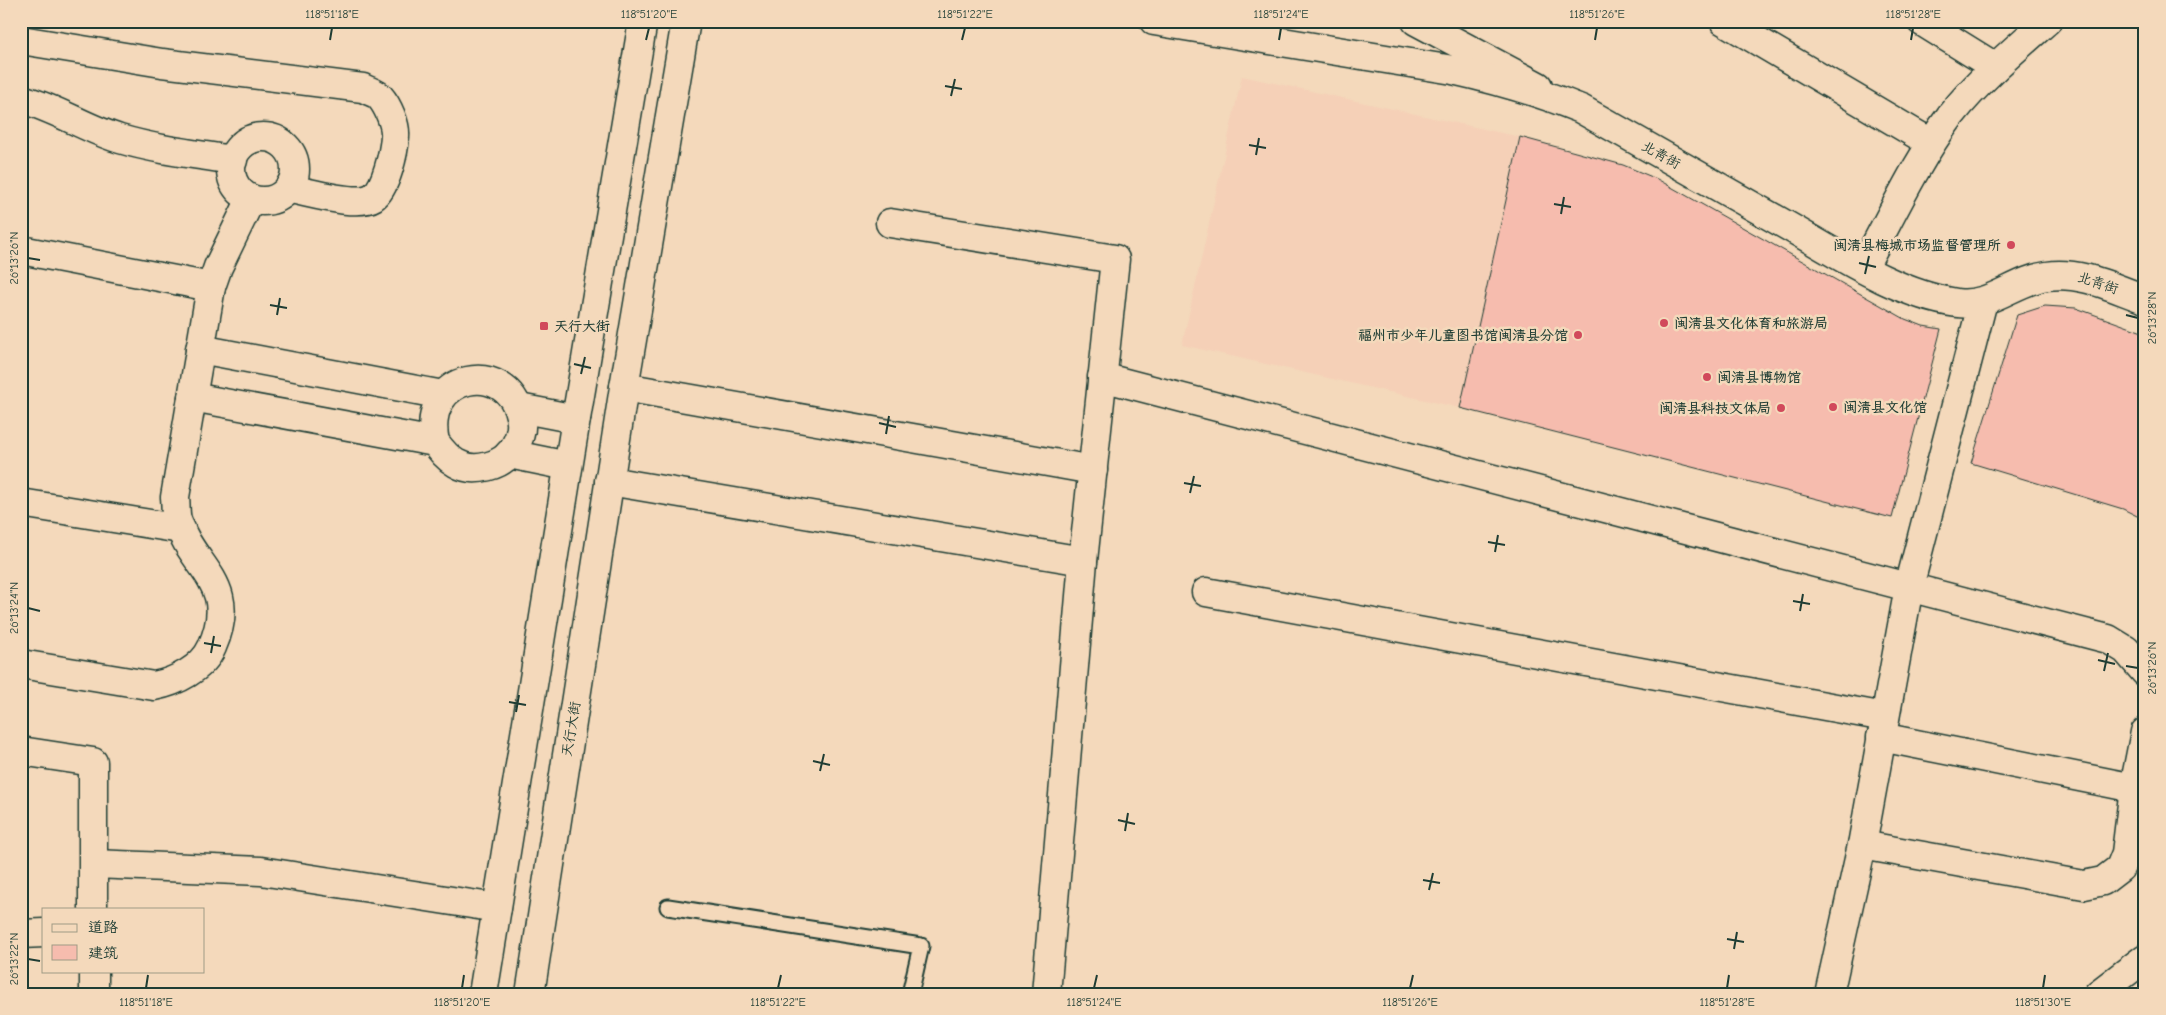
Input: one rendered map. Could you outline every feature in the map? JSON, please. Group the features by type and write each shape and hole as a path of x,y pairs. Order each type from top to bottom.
{"street":[{"path":"483,994 568,466 643,21"},
{"name":"天行大街","path":"530,994 624,387 686,21"},
{"name":"北青街","path":"1154,21 1453,70 1499,80 1581,109 1863,268 1934,298 1959,303 1983,301 2045,276 2068,274 2090,279 2145,300"},
{"path":"1416,21 1581,109"},
{"path":"1724,21 1931,143"},
{"path":"1921,21 1995,67"},
{"path":"1863,268 1931,143 1952,115 1995,67 2047,21"},
{"path":"21,40 162,63 363,88 380,96 389,112 395,135 389,168 382,185 373,197 358,202 290,189"},
{"path":"21,99 42,104 118,139 152,147 233,160"},
{"path":"260,137 281,142 289,149 294,158 294,179 290,189 272,201 262,202 251,199 235,185 231,176 233,160 241,146 250,140 260,137"},
{"path":"21,664 154,686 172,683 208,657 217,635 221,612 218,593 211,576 185,539 177,519 175,497 211,286 218,267 251,199"},
{"path":"890,223 1116,259 1083,561 1046,994"},
{"path":"21,250 211,286"},
{"path":"1829,994 1862,845 1909,587 1983,301"},
{"path":"200,349 443,395"},
{"path":"1102,377 2108,639 2126,650 2145,672"},
{"path":"474,379 488,381 501,386 511,395 518,408 522,422 520,436 509,454 488,467 473,468 458,464 446,456 435,442 432,429 433,414 443,395 460,383 474,379"},
{"path":"624,387 1093,470"},
{"path":"192,397 435,442"},
{"path":"518,408 576,419"},
{"path":"509,454 568,466"},
{"path":"609,481 1083,561"},
{"path":"21,503 181,529"},
{"path":"1206,592 1883,727 2134,788"},
{"path":"1862,845 2084,885 2103,881 2120,868 2126,852 2134,788 2145,732"},
{"path":"21,751 94,762 93,908"},
{"path":"94,864 261,870 497,908"},
{"path":"21,934 42,933"},
{"path":"2098,994 2145,958"},
{"path":"94,972 94,994"}],"lane":[{"path":"668,907 920,946 910,994"}],"shaded area":[{"path":"1242,76 1520,137 1460,408 1182,345"}],"building":[{"path":"1520,137 1623,165 1657,179 1905,319 1923,326 1941,329 1892,518 1460,408"},
{"path":"2045,306 2076,308 2145,333 2145,520 2123,509 1971,463 2017,315"}],"place":[{"name":"闽清县梅城市场监督管理所","path":"2011,245"},
{"name":"闽清县文化体育和旅游局","path":"1664,323"},
{"name":"天行大街","path":"544,326"},
{"name":"福州市少年儿童图书馆闽清县分馆","path":"1578,335"},
{"name":"闽清县博物馆","path":"1707,377"},
{"name":"闽清县文化馆","path":"1833,407"},
{"name":"闽清县科技文体局","path":"1781,408"}]}
